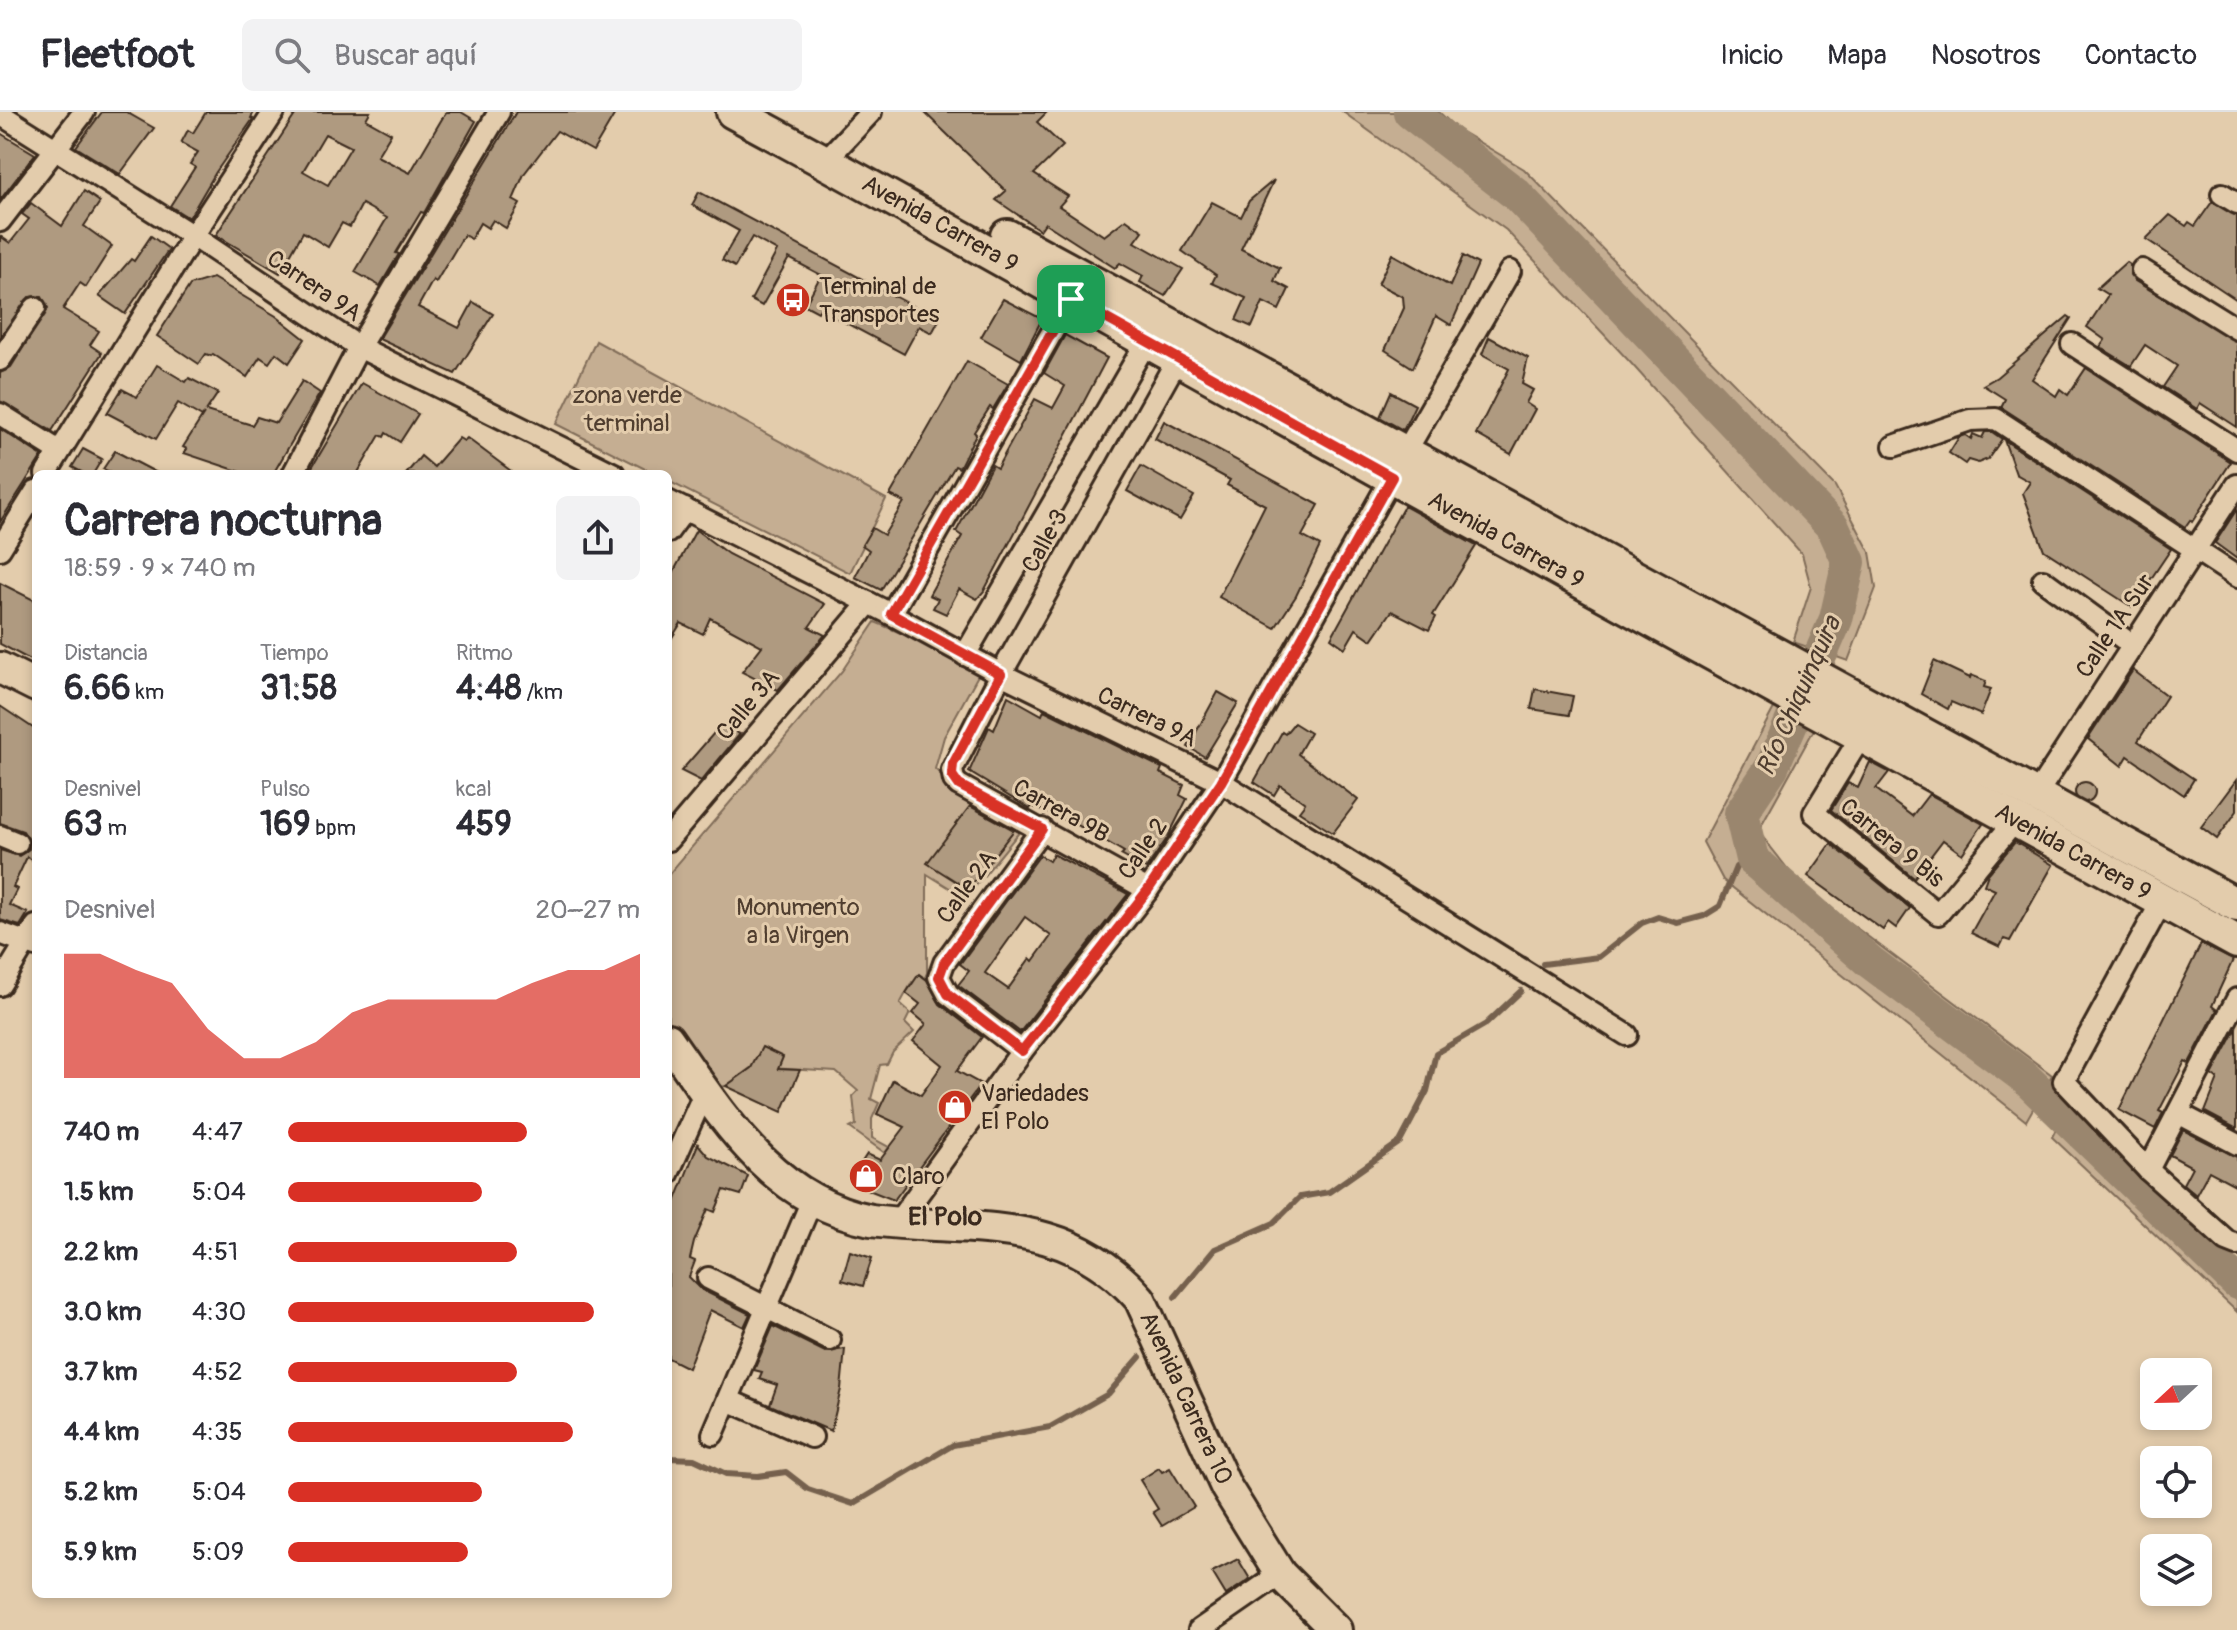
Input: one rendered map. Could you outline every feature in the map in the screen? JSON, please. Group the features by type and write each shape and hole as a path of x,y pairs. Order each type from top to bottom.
{"main road":[{"name":"Avenida Carrera 9","path":"733,112 832,153 1399,465 1787,696 2237,942"},
{"name":"Avenida Carrera 9","path":"780,112 832,153 1071,299 1147,341 1184,347"},
{"name":"Avenida Carrera 9","path":"1399,465 1794,664 2237,905"},
{"path":"0,668 32,684"},
{"name":"Avenida Carrera 10","path":"672,1045 746,1147 788,1186 812,1200 853,1216 897,1223 1034,1234 1081,1251 1104,1263 1122,1278 1140,1299 1226,1487 1280,1574 1336,1630"}],"street":[{"path":"0,221 84,112"},
{"path":"49,470 193,236 274,112"},
{"path":"295,470 359,347 499,112"},
{"path":"832,153 871,112"},
{"name":"Carrera 9A","path":"0,114 193,236 359,347 606,470"},
{"path":"2142,270 2237,329"},
{"name":"Calle 2","path":"897,1223 1022,1051 1148,890 1221,782 1510,271"},
{"path":"891,614 1071,299"},
{"path":"0,360 35,308"},
{"path":"965,655 1147,341"},
{"path":"2072,344 2237,450"},
{"name":"Calle 3","path":"952,775 953,764 1001,674 1184,347"},
{"path":"0,414 59,451"},
{"path":"1894,446 1970,420 1996,419 2237,577"},
{"name":"Calle 1A Sur","path":"2036,795 2132,645 2198,550 2237,485"},
{"path":"0,549 32,497"},
{"name":"Carrera 9A","path":"676,505 891,614 1001,674 1221,782 1627,1035"},
{"path":"2043,580 2132,645"},
{"name":"Calle 3A","path":"672,835 869,603"},
{"name":"Carrera 9 Bis","path":"1862,735 1814,813 1938,914 2015,821"},
{"name":"Carrera 9B","path":"952,775 959,785 1148,890"},
{"name":"Calle 2A","path":"1022,1051 948,994 939,977 944,963 1042,829"},
{"path":"2162,901 2064,1081 2148,1170 2227,1241 2237,1245"},
{"path":"0,933 32,938"},
{"path":"0,985 32,939"},
{"path":"2148,1170 2237,999"},
{"path":"672,1165 705,1091"},
{"path":"2178,1113 2237,1144"},
{"path":"713,1434 812,1200"},
{"path":"708,1278 830,1340"},
{"path":"728,1400 812,1437"},
{"path":"1199,1630 1280,1574"}],"green space":[{"path":"1343,112 1439,112 1457,129 1524,169 1835,486 1870,552 1876,588 1848,661 1793,642 1811,587 1802,554 1629,361 1506,230"},
{"name":"zona verde terminal","path":"596,341 886,499 850,573 672,483 672,470 647,470 556,424"},
{"name":"Monumento a la Virgen","path":"875,622 982,668 944,737 935,769 965,798 1021,830 966,898 927,874 927,973 922,984 912,982 900,1004 910,1013 905,1023 914,1032 893,1052 887,1064 880,1065 871,1099 879,1103 872,1119 872,1138 889,1147 885,1153 850,1128 856,1125 853,1096 858,1091 836,1072 752,1067 726,1086 715,1088 672,1026 672,870 842,671"},
{"path":"1775,706 1816,726 1758,831 1802,887 2052,1075 2026,1121 1723,880 1703,842"},
{"path":"2069,1102 2237,1263 2237,1312 2052,1137"}],"building":[{"path":"102,112 126,112 154,128 120,174 76,147"},
{"path":"206,112 254,112 253,119 189,218 170,206 195,167 190,164 198,152 181,143 188,130 193,133"},
{"path":"297,112 370,112 366,119 391,133 377,156 410,173 446,112 461,112 476,121 424,213 421,212 396,253 399,254 380,286 355,272 387,218 362,204 350,227 342,223 328,247 303,232 280,273 216,235","holes":["325,134 351,147 328,185 303,171"]},
{"path":"516,112 616,112 593,151 557,131 524,174 513,200 520,204 506,228 493,220 488,228 480,223 471,239 464,235 436,282 433,280 418,307 459,328 473,302 493,314 455,374 379,339"},
{"path":"924,112 1047,112 1037,122 1063,146 1034,174 1068,196 1059,206 1104,236 1126,219 1143,231 1135,242 1183,269 1165,296 1140,282 1143,276 1120,263 1115,268 1045,223 1040,230 996,200 1006,191"},
{"path":"0,133 35,154 0,200"},
{"path":"1274,180 1241,249 1280,268 1274,281 1289,289 1279,310 1263,302 1252,327 1236,320 1246,298 1212,283 1216,275 1182,251 1212,202 1241,217 1249,201"},
{"path":"84,191 100,202 84,226 112,246 86,287 80,283 63,309 99,331 90,345 102,353 52,431 0,401 0,373 11,367 48,308 42,297 29,297 0,337 0,236 10,243 29,219 22,214 31,203 62,226"},
{"path":"699,192 939,320 932,333 919,326 904,354 820,309 818,312 805,305 821,275 789,258 762,306 751,300 777,251 752,237 735,267 722,260 739,231 692,205"},
{"path":"2212,202 2237,216 2237,300 2146,239 2170,215 2186,226 2189,222 2195,226"},
{"path":"151,236 169,249 125,314 99,296 131,259 134,261"},
{"path":"1392,254 1450,286 1463,256 1478,264 1451,325 1436,316 1413,368 1385,350 1404,308 1403,297 1378,284"},
{"path":"2126,262 2135,281 2237,342 2237,427 2200,403 2197,409 2163,387 2177,366 2145,345 2131,366 2100,347 2105,340 2087,327 2108,295 2097,288"},
{"path":"213,278 276,316 305,339 289,363 276,353 269,363 260,357 247,377 213,354 206,354 199,364 157,336 190,285"},
{"path":"1003,299 1042,319 1021,360 981,337"},
{"path":"2068,316 2071,318 2032,379 2056,396 2060,389 2068,395 2086,368 2231,462 2192,522 2190,520 2185,527 2001,407 2005,399 1983,385 1997,377"},
{"path":"1065,335 1107,358 984,591 977,599 959,589 946,614 933,608 938,599 929,595 962,536 956,532 992,465 997,468 1035,399 1053,408 1065,386 1044,373"},
{"path":"1489,337 1528,358 1522,384 1533,390 1526,403 1535,409 1511,454 1476,434 1509,369 1482,354"},
{"path":"967,361 1008,384 974,432 976,434 959,468 955,466 881,590 855,577 869,550 862,545 872,528 884,535 904,502 890,495"},
{"path":"157,365 186,382 189,378 218,393 206,411 252,425 257,417 276,423 302,381 320,393 275,470 235,470 184,453 187,449 183,447 204,414 202,417 178,403 156,439 107,413 122,389 137,397"},
{"path":"362,383 418,414 400,442 386,433 384,437 380,435 359,470 310,470"},
{"path":"1391,392 1415,405 1403,430 1380,417"},
{"path":"1164,421 1319,505 1302,536 1320,546 1296,596 1275,628 1219,597 1265,505 1227,485 1230,480 1155,439"},
{"path":"0,429 42,456 0,522"},
{"path":"1985,432 1992,432 2002,439 1988,459 1978,463 1968,460 1965,464 1949,453 1959,437 1965,435 1971,439 1973,434 1982,438"},
{"path":"459,438 464,441 467,438 510,470 409,470 421,456 434,467"},
{"path":"2004,440 2171,549 2132,607 2044,550 2023,493 2030,482 2016,474"},
{"path":"83,449 102,459 95,470 72,467"},
{"path":"115,451 151,470 105,470 103,469"},
{"path":"1141,466 1194,496 1180,520 1127,491"},
{"path":"1404,506 1476,546 1433,615 1436,617 1429,630 1392,611 1372,640 1356,629 1345,648 1331,638"},
{"path":"2237,509 2237,559 2215,543"},
{"path":"696,530 728,554 825,604 809,627 825,635 778,690 742,672 762,646 710,618 703,634 681,623 672,638 672,575"},
{"path":"0,583 32,599 32,661 0,644"},
{"path":"1934,661 1970,678 1971,675 1986,681 1984,687 1991,689 1981,715 1951,702 1948,709 1921,694"},
{"path":"2133,670 2167,696 2138,741 2194,779 2184,795 2128,756 2122,766 2088,739"},
{"path":"1535,689 1573,696 1569,715 1531,709"},
{"path":"1218,692 1238,703 1205,757 1188,747"},
{"path":"1008,696 1042,715 1044,710 1162,768 1160,773 1184,785 1180,795 1187,799 1168,837 1146,869 1081,827 1032,806 1030,809 969,772 989,727 994,730"},
{"path":"0,706 32,727 32,860 27,857 13,887 17,889 9,905 28,913 20,926 0,920 0,850 19,856 29,849 30,842 23,831 0,823"},
{"path":"1294,723 1310,733 1298,754 1358,800 1333,833 1299,811 1305,803 1280,785 1274,795 1254,782 1282,732 1285,734"},
{"path":"721,725 740,734 701,781 681,771"},
{"path":"1870,762 1889,772 1876,789 1912,816 1929,794 1983,824 1962,854 1943,840 1914,878 1831,810 1848,783 1858,788"},
{"path":"2237,779 2237,811 2217,839 2201,827"},
{"path":"2085,782 2092,785 2095,792 2092,799 2085,802 2078,799 2075,792 2078,785"},
{"path":"970,806 1014,830 968,889 927,863"},
{"path":"2015,842 2053,865 2010,941 2004,939 2000,947 1971,933 1995,890 1984,885 1988,874"},
{"path":"1831,844 1910,908 1896,928 1888,922 1883,930 1808,876"},
{"path":"1053,854 1128,894 1020,1032 958,985 969,971 960,964 1040,855 1049,861","holes":["1025,917 1051,936 1033,961 1030,958 1008,989 985,973"]},
{"path":"2201,944 2233,960 2212,1006 2217,1010 2189,1063 2185,1061 2159,1111 2163,1113 2155,1129 2119,1110"},
{"path":"919,974 927,980 940,1004 982,1037 957,1071 981,1084 894,1200 861,1187 865,1179 854,1174 867,1154 880,1160 905,1127 877,1114 893,1080 921,1095 942,1065 913,1041 926,1024 913,1013 920,1004 906,993"},
{"path":"2237,1028 2237,1129 2205,1112 2218,1079 2212,1075"},
{"path":"762,1047 783,1057 778,1069 800,1070 782,1112 726,1086 751,1068"},
{"path":"2183,1130 2237,1157 2237,1186 2209,1171 2196,1195 2183,1184 2192,1167 2170,1155"},
{"path":"698,1144 708,1156 748,1176 741,1195 724,1190 715,1212 708,1209 694,1242 690,1259 695,1261 689,1277 702,1290 750,1314 744,1327 710,1310 688,1368 672,1360 672,1210"},
{"path":"850,1251 872,1258 863,1286 842,1280"},
{"path":"773,1326 825,1352 845,1349 841,1389 831,1431 770,1405 777,1385 759,1379 762,1372 754,1370"},
{"path":"1159,1468 1162,1472 1170,1468 1194,1507 1162,1526 1153,1512 1158,1509 1140,1480"},
{"path":"1238,1559 1250,1579 1226,1595 1212,1572"}],"waterway":[{"name":"Río Chiquinquira","path":"1410,112 1516,194 1833,527 1849,562 1836,619 1772,767 1741,813 1752,859 1870,962 2024,1077 2237,1283"},
{"path":"1543,964 1599,957 1642,923 1658,917 1678,923 1704,916 1720,906 1736,867 1752,859"},
{"path":"1175,1297 1215,1249 1274,1223 1300,1197 1329,1192 1400,1142 1427,1091 1436,1053 1486,1024 1521,991"},
{"path":"672,1458 694,1459 726,1474 758,1476 786,1472 808,1489 853,1504 953,1445 1050,1427 1108,1394 1140,1357"}],"place":[{"name":"Terminal de Transportes","path":"793,300"},
{"name":"Variedades El Polo","path":"955,1107"},
{"name":"Claro","path":"866,1176"}],"district":[{"name":"El Polo","path":"945,1217"}],"route":[{"path":"1071,299 1392,477 1221,782 1148,890 1022,1051 948,994 939,977 944,963 1042,829 959,785 952,775 953,764 1001,674 891,614 1071,299"}]}
